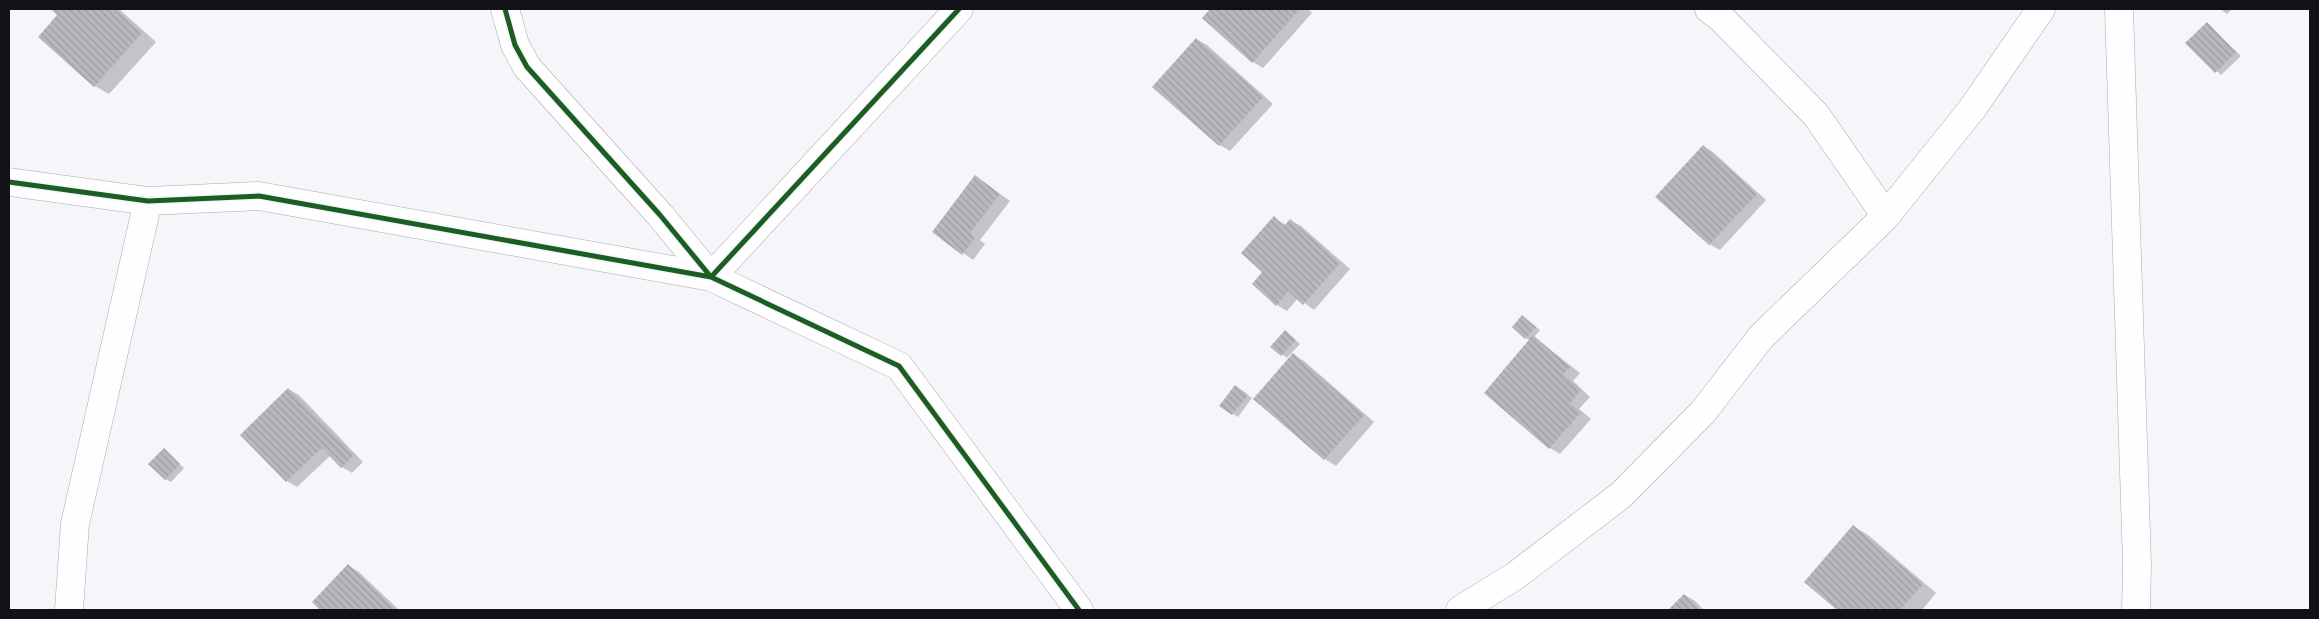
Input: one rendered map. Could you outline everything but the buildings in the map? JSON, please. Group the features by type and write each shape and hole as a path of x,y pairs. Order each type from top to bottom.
{"street":[{"path":"505,9 515,45 527,67 660,215 711,277"},
{"path":"711,277 959,9"},
{"path":"1709,9 1722,19 1816,115 1886,216"},
{"path":"1460,610 1515,576 1621,495 1703,412 1761,337 1886,216 1972,109 2041,9"},
{"path":"2119,9 2137,564 2136,610"},
{"path":"9,182 148,201 259,196 711,277 899,366 1079,610"},
{"path":"69,610 76,524 148,201"}],"cycle path":[{"path":"505,9 515,45 527,67 660,215 711,277 899,366 1079,610"},
{"path":"9,182 148,201 259,196 711,277 959,9"}]}
